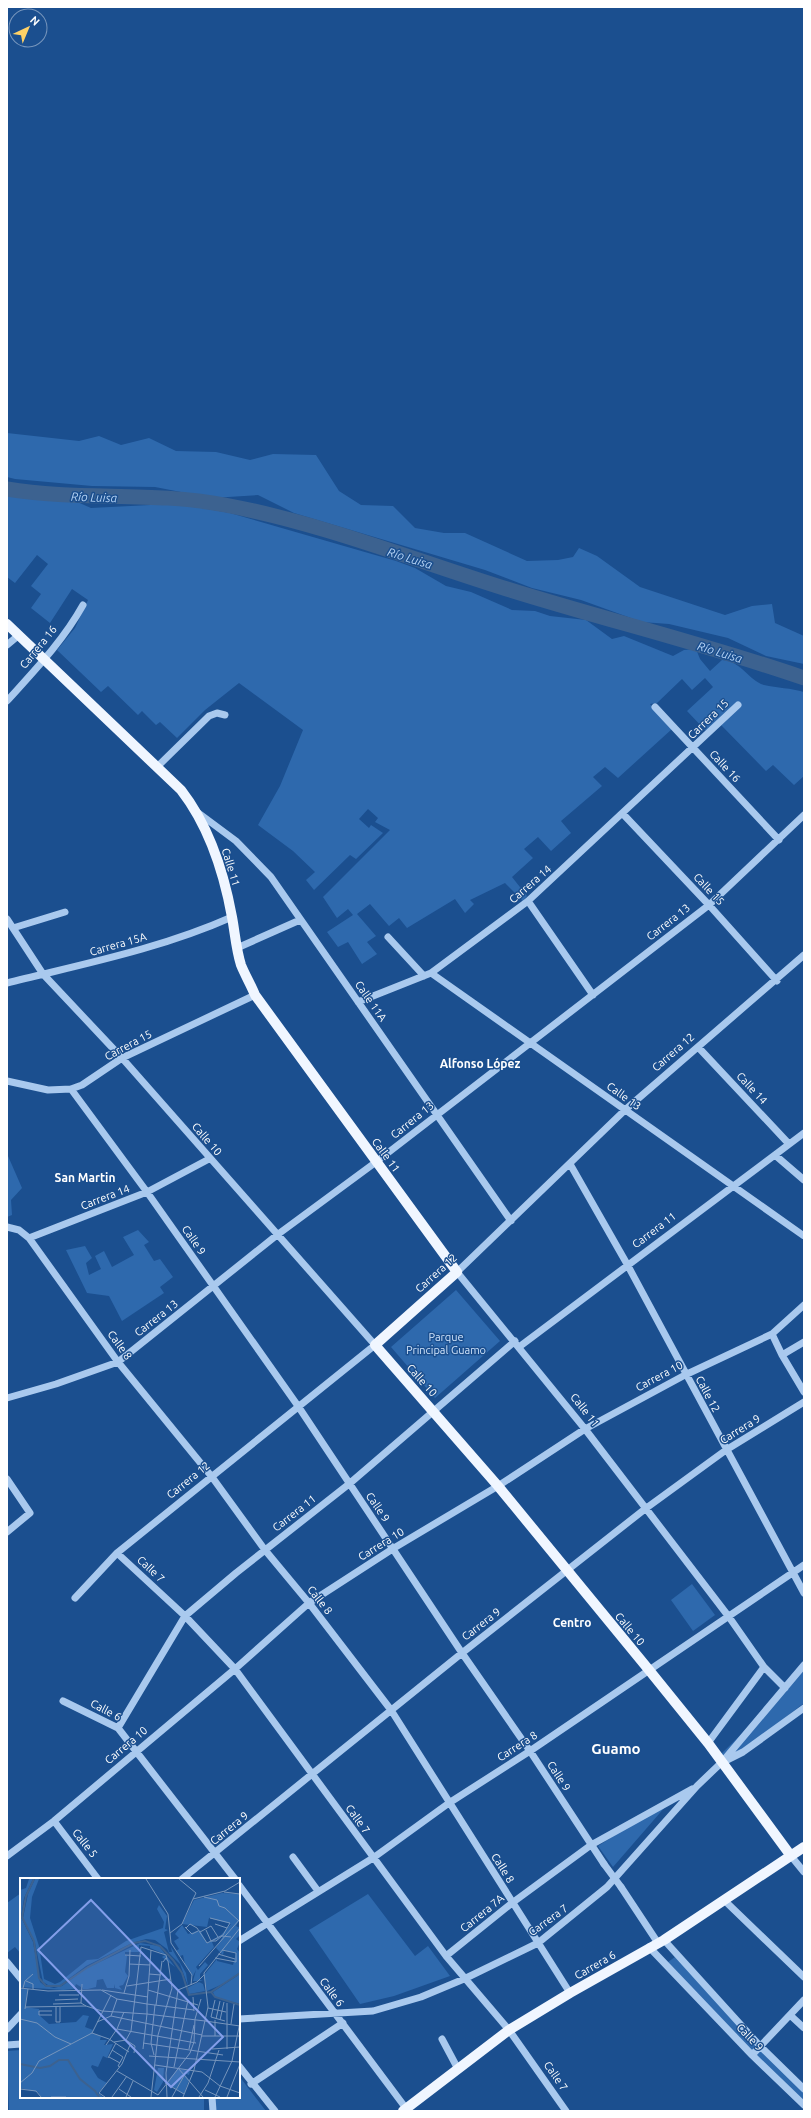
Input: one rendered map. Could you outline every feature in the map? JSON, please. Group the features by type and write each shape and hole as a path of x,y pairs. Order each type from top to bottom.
{"main road":[{"name":"Calle 11","path":"7,624 182,790 195,810 215,852 232,917 241,965 256,995 457,1272"},
{"name":"Carrera 12","path":"375,1345 457,1272"},
{"name":"Calle 10","path":"375,1345 498,1486 649,1670 708,1743 721,1763 791,1856"},
{"name":"Carrera 6","path":"406,2110 509,2030 657,1943 804,1847"}],"street":[{"name":"Carrera 16","path":"7,701 44,659 74,621 83,605"},
{"path":"7,645 19,635"},
{"name":"Carrera 15","path":"693,749 738,705"},
{"name":"Calle 16","path":"655,707 779,840"},
{"path":"157,767 209,716 217,712 225,715"},
{"name":"Carrera 14","path":"358,1002 428,975 528,902 693,749"},
{"name":"Calle 11A","path":"195,810 236,841 271,877 511,1221"},
{"name":"Calle 15","path":"623,814 709,905 777,981"},
{"name":"Carrera 13","path":"7,1398 56,1384 118,1362 277,1235 376,1162 530,1041 593,995 709,905 804,815"},
{"path":"528,902 593,995"},
{"path":"13,928 65,912"},
{"name":"Carrera 15A","path":"7,983 96,962 147,948 198,932 232,917"},
{"name":"Calle 10","path":"7,919 43,974 122,1058 209,1159 375,1345"},
{"path":"237,948 300,920"},
{"name":"Calle 13","path":"388,937 428,975 530,1041 731,1186 804,1236"},
{"name":"Carrera 12","path":"457,1272 625,1110 777,981 804,955"},
{"name":"Carrera 15","path":"7,1081 48,1090 71,1090 82,1085 122,1058 256,995"},
{"name":"Calle 14","path":"698,1047 789,1144"},
{"name":"Calle 9","path":"71,1090 147,1192 298,1406 657,1943 752,2055 804,2105"},
{"name":"Carrera 11","path":"118,1728 185,1616 265,1550 349,1484 434,1412 482,1368 627,1264 731,1186 775,1156 804,1133"},
{"path":"775,1156 804,1180"},
{"name":"Carrera 14","path":"28,1238 147,1192 209,1159"},
{"name":"Calle 12","path":"570,1164 627,1264 685,1375 804,1593"},
{"path":"7,1227 19,1230 28,1238"},
{"name":"Calle 8","path":"28,1238 118,1362 212,1477 265,1550 309,1603 391,1710 570,1993"},
{"name":"Calle 11","path":"457,1272 585,1429 728,1617 764,1667 785,1688"},
{"name":"Carrera 10","path":"7,1856 54,1821 235,1669 309,1603 394,1548 498,1486 585,1429 685,1375 772,1334 804,1305"},
{"path":"772,1334 782,1355 804,1392"},
{"path":"782,1355 804,1342"},
{"name":"Carrera 12","path":"75,1598 117,1553 375,1345"},
{"name":"Carrera 9","path":"183,1878 313,1775 462,1653 645,1509 726,1450 804,1402"},
{"path":"7,1479 30,1513 7,1532"},
{"name":"Calle 7","path":"117,1553 185,1616 235,1669 446,1956 464,1979 509,2030 566,2111"},
{"name":"Carrera 8","path":"240,1940 267,1922 373,1858 449,1803 530,1751 804,1565"},
{"path":"721,1763 804,1665"},
{"path":"708,1743 764,1667"},
{"name":"Calle 6","path":"63,1700 118,1728 234,1878"},
{"name":"Carrera 7","path":"240,2019 335,2015 373,2011 421,1997 464,1979 538,1943 606,1887 697,1786 721,1763 743,1752 804,1708"},
{"name":"Carrera 7A","path":"446,1956 512,1902 591,1845 697,1786"},
{"name":"Calle 5","path":"54,1821 97,1878"},
{"name":"Calle 10","path":"791,1856 804,1872"},
{"path":"293,1857 318,1891"},
{"name":"Calle 6","path":"240,1886 335,2015 343,2023 406,2110"},
{"path":"725,1900 804,1977"},
{"name":"Calle 9","path":"657,1943 804,2089"},
{"path":"7,1962 20,1978"},
{"path":"752,2055 804,2000"},
{"path":"7,2029 20,2015"},
{"path":"790,2015 804,2028"},
{"path":"251,2084 343,2023"},
{"path":"442,2040 458,2069"},
{"path":"7,2045 20,2044"},
{"path":"240,2068 251,2084 275,2111"},
{"path":"212,2098 213,2111"}],"green space":[{"path":"7,433 79,441 99,436 121,445 149,438 176,451 216,452 250,460 273,454 316,455 339,491 361,505 393,506 415,528 444,533 465,533 527,561 558,560 573,557 579,548 597,556 640,587 725,615 752,606 772,604 775,623 804,636 804,664 766,656 728,638 669,624 642,622 581,600 532,588 485,570 294,513 258,495 212,498 155,487 92,486 7,477"},
{"path":"7,493 75,501 91,508 170,504 230,513 396,561 415,568 446,586 471,592 512,610 535,611 550,616 586,620 612,639 624,636 673,656 684,650 696,649 700,659 710,671 722,660 729,661 740,667 758,683 804,692 804,776 794,785 773,765 766,771 721,725 741,706 706,731 687,711 713,687 705,678 692,690 682,679 657,703 650,704 672,729 618,778 605,767 593,777 602,786 561,821 571,833 551,851 538,837 524,849 533,858 512,877 527,896 523,901 505,883 470,900 474,904 465,913 455,899 407,928 399,918 389,926 370,904 357,914 376,936 367,942 377,954 362,964 348,942 338,947 327,932 353,915 348,909 337,918 323,897 390,830 375,822 378,818 368,809 359,819 369,828 371,825 383,833 356,859 350,855 314,890 306,880 315,872 293,851 258,825 280,786 303,730 239,683 205,710 177,738 160,722 156,725 142,711 138,715 108,686 101,692 57,650 75,628 88,600 72,589 50,623 31,608 41,594 31,586 48,564 37,555 15,583 7,577"},
{"path":"8,1156 22,1188 11,1200 12,1215 7,1217"},
{"path":"138,1230 149,1242 144,1245 154,1261 160,1259 173,1277 160,1287 164,1293 122,1321 109,1296 87,1293 66,1250 85,1246 92,1258 86,1263 89,1275 101,1269 95,1256 104,1251 112,1267 134,1255 123,1237"},
{"name":"Parque Principal Guamo","path":"456,1290 500,1341 435,1398 391,1347"},
{"path":"692,1584 715,1615 693,1631 671,1600"},
{"path":"804,1666 804,1703 727,1763 720,1755 787,1689"},
{"path":"672,1799 613,1867 598,1846"},
{"path":"20,1894 20,1953 15,1947 7,1953 7,1903"},
{"path":"368,1894 415,1956 428,1946 450,1976 394,1996 360,2004 309,1930"},
{"path":"675,1957 757,2046 751,2051 668,1962"},
{"path":"761,2049 804,2092 804,2101 756,2055"},
{"path":"20,2050 20,2098 204,2098 204,2111 9,2111 7,2051"},
{"path":"240,2077 266,2111 211,2110 211,2098 240,2098"}],"waterway":[{"name":"Río Luisa","path":"7,489 61,495 171,498 225,505 261,513 332,532 507,589 730,654 804,678"}],"district":[{"name":"Alfonso López","path":"480,1063"},
{"name":"San Martin","path":"85,1177"},
{"name":"Centro","path":"572,1622"},
{"name":"Guamo","path":"616,1748"}]}
